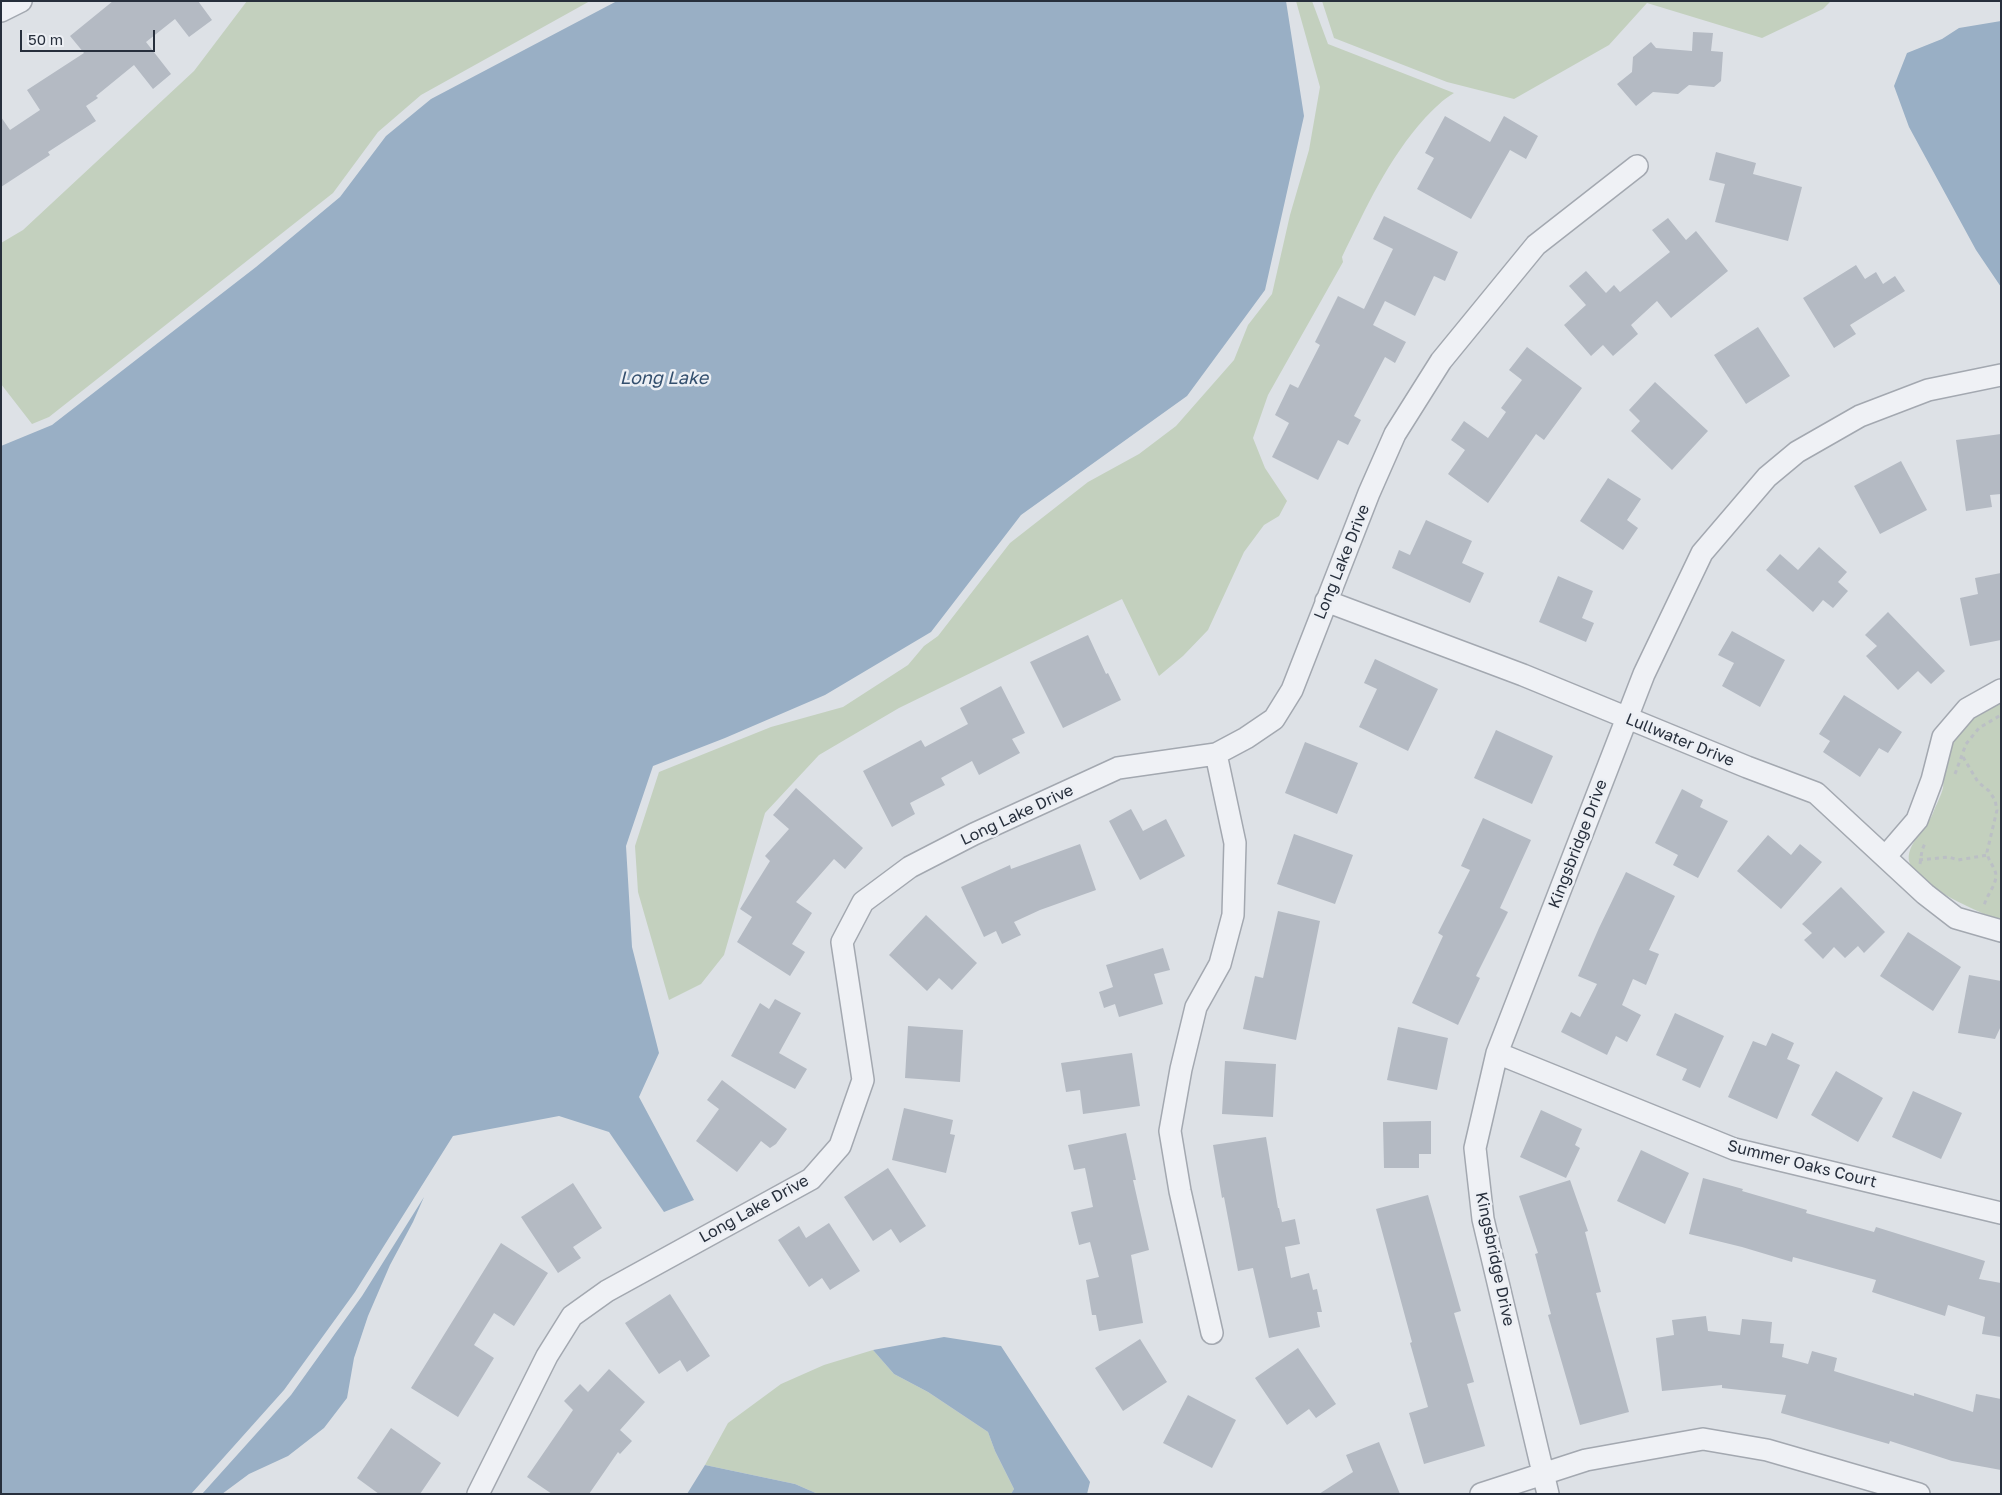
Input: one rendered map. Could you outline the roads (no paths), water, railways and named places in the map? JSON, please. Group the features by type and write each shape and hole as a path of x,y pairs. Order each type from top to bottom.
{"street":[{"path":"1,11 20,1"},
{"name":"Long Lake Drive","path":"478,1494 546,1356 572,1316 607,1291 811,1179 840,1146 863,1080 842,942 863,902 910,867 974,834 1118,768 1216,754 1246,738 1274,719 1292,690 1369,493 1395,434 1440,361 1536,245 1637,166"},
{"name":"Kingsbridge Drive","path":"1546,1484 1483,1219 1475,1148 1497,1054 1644,674 1702,553 1767,478 1797,452 1860,416 1928,390 2001,375"},
{"name":"Lullwater Drive","path":"1326,601 1523,675 1627,719 1816,793 1925,894 1956,918 2001,930"},
{"path":"1890,860 1916,820 1932,780 1943,737 1967,709 2001,690"},
{"path":"1212,1334 1180,1191 1170,1131 1181,1069 1196,1008 1220,964 1232,915 1235,843 1216,754"},
{"name":"Summer Oaks Court","path":"1497,1054 1734,1149 2001,1213"},
{"path":"1481,1494 1546,1484 1586,1460 1704,1439 1766,1450 1919,1494"}],"water":[{"name":"Long Lake","path":"617,1 1286,1 1304,116 1265,290 1187,396 1021,515 931,632 825,695 725,738 653,766 626,846 632,947 659,1053 639,1097 694,1200 664,1212 609,1132 559,1116 453,1136 355,1292 284,1390 191,1494 1,1494 1,446 52,425 256,267 340,197 386,136 431,99"},
{"path":"2001,21 2001,287 1976,250 1909,127 1894,86 1907,53 1942,39 1959,28"},
{"path":"424,1197 390,1265 368,1316 354,1358 347,1398 324,1428 288,1456 249,1474 222,1494 202,1494 291,1395 362,1296"},
{"path":"944,1337 1001,1346 1090,1482 1087,1494 1011,1494 1014,1489 995,1451 988,1432 928,1392 894,1374 873,1350"},
{"path":"705,1465 795,1484 818,1494 687,1494"}]}
